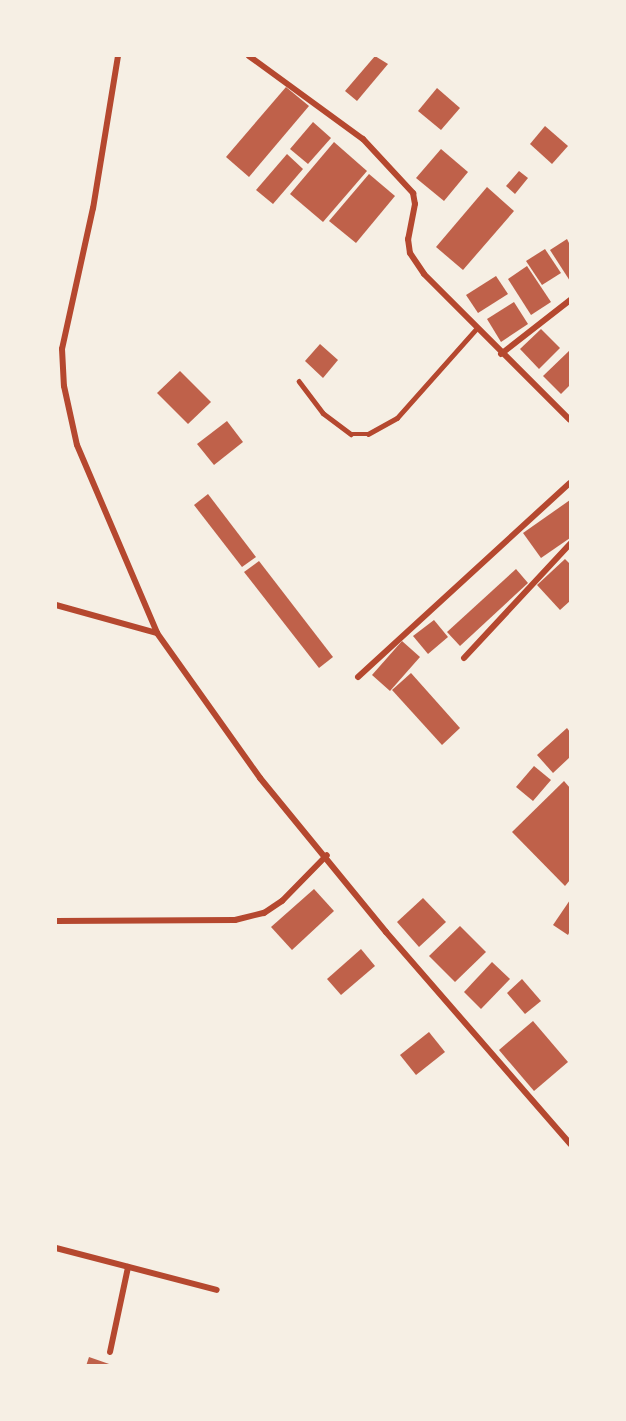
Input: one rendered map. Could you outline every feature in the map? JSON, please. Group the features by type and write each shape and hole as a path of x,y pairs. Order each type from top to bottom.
{"street":[{"path":"118,56 93,208 68,312 62,365 77,446 157,633 260,778 327,855 386,932 570,1144"},
{"path":"249,56 363,139 413,193 415,204 408,239 410,253 424,274 476,329 570,420"},
{"path":"501,354 570,300"},
{"path":"358,677 570,483"},
{"path":"464,658 570,543"},
{"path":"56,605 157,633"},
{"path":"56,921 171,922 244,918 264,913 282,901 327,855"},
{"path":"56,1248 217,1290"},
{"path":"110,1352 128,1267"}],"lane":[{"path":"299,381 324,413 351,434 368,434 397,418 476,329"}],"building":[{"path":"375,56 388,64 357,101 345,91"},
{"path":"286,87 309,106 249,177 226,157"},
{"path":"437,88 460,108 441,130 418,111"},
{"path":"313,122 331,138 308,164 290,149"},
{"path":"545,126 568,146 552,164 530,144"},
{"path":"334,142 367,171 323,222 290,194"},
{"path":"441,149 468,172 444,201 416,178"},
{"path":"287,154 303,169 273,204 256,190"},
{"path":"519,171 528,178 515,194 506,186"},
{"path":"369,174 395,196 356,243 329,221"},
{"path":"487,187 514,211 463,270 436,247"},
{"path":"567,239 570,245 570,281 550,250"},
{"path":"545,249 561,273 542,285 526,261"},
{"path":"527,266 551,302 531,315 508,279"},
{"path":"496,276 508,294 478,313 466,295"},
{"path":"514,302 528,324 501,342 487,319"},
{"path":"541,329 560,348 539,369 520,349"},
{"path":"320,344 338,360 323,378 305,361"},
{"path":"570,350 570,385 561,394 543,376"},
{"path":"180,371 211,402 188,424 157,393"},
{"path":"227,421 243,442 214,465 197,444"},
{"path":"208,494 256,557 242,567 194,505"},
{"path":"570,500 570,538 541,558 523,533"},
{"path":"565,559 570,564 570,601 560,610 537,585"},
{"path":"259,561 333,657 319,668 244,572"},
{"path":"516,569 528,583 460,646 447,632"},
{"path":"434,620 448,637 428,654 413,636"},
{"path":"402,641 420,657 390,691 372,675"},
{"path":"411,673 460,728 442,745 392,690"},
{"path":"567,728 570,732 570,757 553,773 537,755"},
{"path":"534,766 551,780 533,801 516,787"},
{"path":"564,781 570,788 570,880 565,886 512,832"},
{"path":"314,889 334,911 292,950 271,927"},
{"path":"423,898 446,922 419,947 397,922"},
{"path":"570,900 570,931 568,935 553,925"},
{"path":"460,926 486,952 455,982 429,956"},
{"path":"361,949 375,966 341,995 327,979"},
{"path":"492,962 510,979 481,1009 464,992"},
{"path":"522,979 541,1001 525,1014 507,993"},
{"path":"533,1021 568,1062 534,1091 499,1050"},
{"path":"429,1032 445,1052 416,1075 400,1055"},
{"path":"89,1357 112,1365 112,1366 86,1366"}]}
